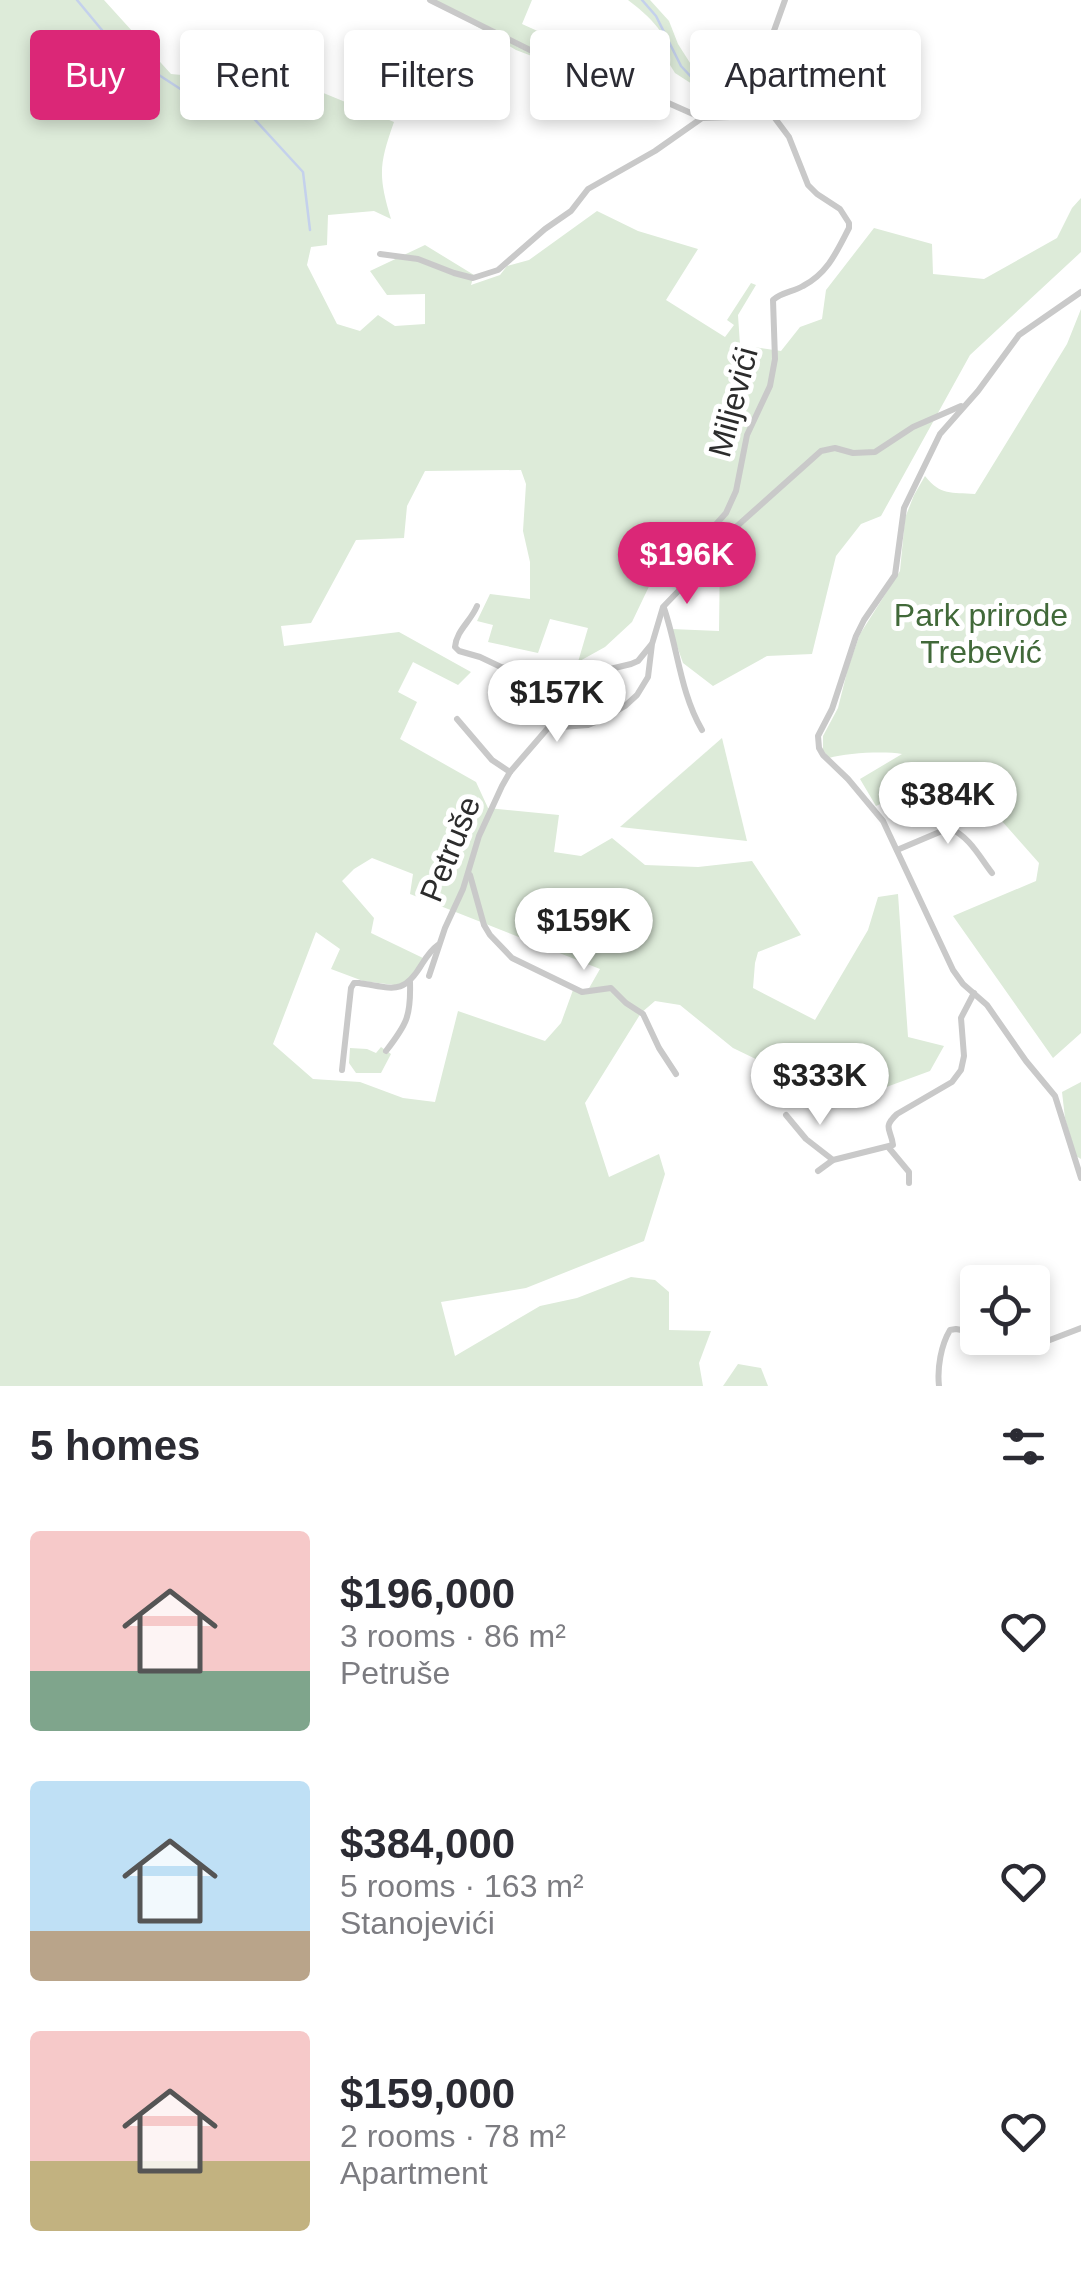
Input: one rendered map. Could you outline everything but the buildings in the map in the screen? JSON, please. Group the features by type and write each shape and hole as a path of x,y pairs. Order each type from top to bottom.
{"street":[{"path":"430,0 574,68 632,69 644,76 666,102 690,112"},
{"path":"774,30 785,0"},
{"path":"380,254 418,259 473,278 498,270 572,211 588,188 701,120"},
{"name":"Miljevići","path":"698,562 701,541 726,513 736,491 747,435 770,386 774,300 805,286 826,268 850,228 840,208 808,185 789,137 776,120"},
{"path":"1081,292 1018,335 940,434 904,508 895,574 856,636 832,709 818,736 823,755 848,778 883,821 962,984 987,1005 1056,1096 1081,1178"},
{"path":"701,541 706,547 714,547 821,451 835,448 853,454 875,452 913,426 966,404"},
{"name":"Petruše","path":"430,976 478,836 510,772 548,728 588,725 637,696 650,671 652,644 663,607 714,547"},
{"path":"477,606 456,637 455,648 509,669 585,675 632,664 652,644"},
{"path":"663,607 680,678 702,730"},
{"path":"457,718 492,760 510,772"},
{"path":"897,850 954,829 992,873"},
{"path":"469,870 484,925 512,958 582,992 611,988 643,1014 676,1074"},
{"path":"342,1070 354,984 400,988 410,982 434,946 439,945"},
{"path":"386,1051 411,1011 410,982"},
{"path":"818,1171 833,1160 889,1148 889,1121 952,1082 961,1070 964,1056 960,1018 974,993"},
{"path":"786,1115 806,1139 833,1160"},
{"path":"889,1148 909,1172 909,1183"},
{"path":"1050,1340 1081,1328"},
{"path":"939,1386 946,1334 960,1330"}],"green space":[{"path":"0,0 104,0 131,30 30,30 30,120 160,120 160,62 171,74 180,75 180,120 324,120 324,93 344,101 344,120 394,122 382,170 391,219 374,211 328,215 327,245 311,247 307,265 337,324 360,331 378,315 395,326 425,324 425,294 387,295 370,271 425,245 474,275 471,285 500,275 507,266 529,260 597,211 638,231 698,249 666,300 725,337 734,325 727,320 751,283 756,285 738,315 740,345 781,351 800,327 822,319 826,290 874,228 932,244 933,274 984,279 1057,238 1081,198 1081,252 970,355 881,516 861,524 836,556 812,654 767,656 713,686 683,663 671,629 719,631 720,554 676,530 632,622 605,647 578,662 588,628 550,619 538,653 488,642 493,625 477,621 490,594 530,599 530,562 523,531 526,484 521,470 425,471 407,506 404,538 356,540 311,623 281,626 284,646 399,632 471,672 458,685 413,662 398,692 417,702 400,739 476,782 488,808 559,815 554,852 581,856 612,838 645,865 698,867 752,861 801,935 758,952 753,988 815,1020 868,930 878,897 898,894 908,1037 944,1046 930,1071 870,1093 854,1053 789,1075 733,1048 680,1005 655,1001 641,1013 585,1103 609,1177 659,1154 665,1174 644,1241 526,1288 441,1302 455,1356 540,1306 577,1298 631,1277 655,1280 669,1292 669,1330 711,1331 699,1363 703,1386 0,1386","holes":["372,858 413,874 410,894 600,969 588,990 573,990 561,1023 545,1041 458,1011 435,1102 403,1098 360,1082 313,1079 273,1044 316,932 340,949 331,969 363,981 402,986 423,958 371,933 374,918 342,881"]},
{"path":"433,0 532,0 522,24 535,30 530,30 530,55 510,46 510,30 483,30"},
{"path":"628,0 650,0 669,21 690,63 690,83 670,65 670,30 659,30"},
{"name":"Park prirode Trebević","path":"1081,309 1081,1033 1053,1058 953,916 1036,881 1039,863 970,785 923,784 876,806 860,779 902,754 865,753 829,758 823,750 823,736 838,708 860,634 900,571 905,518 925,476 942,490 975,494 1067,344"},
{"path":"722,738 747,841 620,827"},
{"path":"381,1047 391,1054 381,1073 356,1073 349,1063 350,1048 376,1053"},
{"path":"1081,1082 1081,1159 1076,1156 1065,1118 1062,1092"},
{"path":"738,1364 761,1368 768,1386 723,1386"}],"waterway":[{"path":"77,0 116,47 185,92 247,111 303,172 310,230"},
{"path":"642,0 656,16 681,66 690,76"}]}
